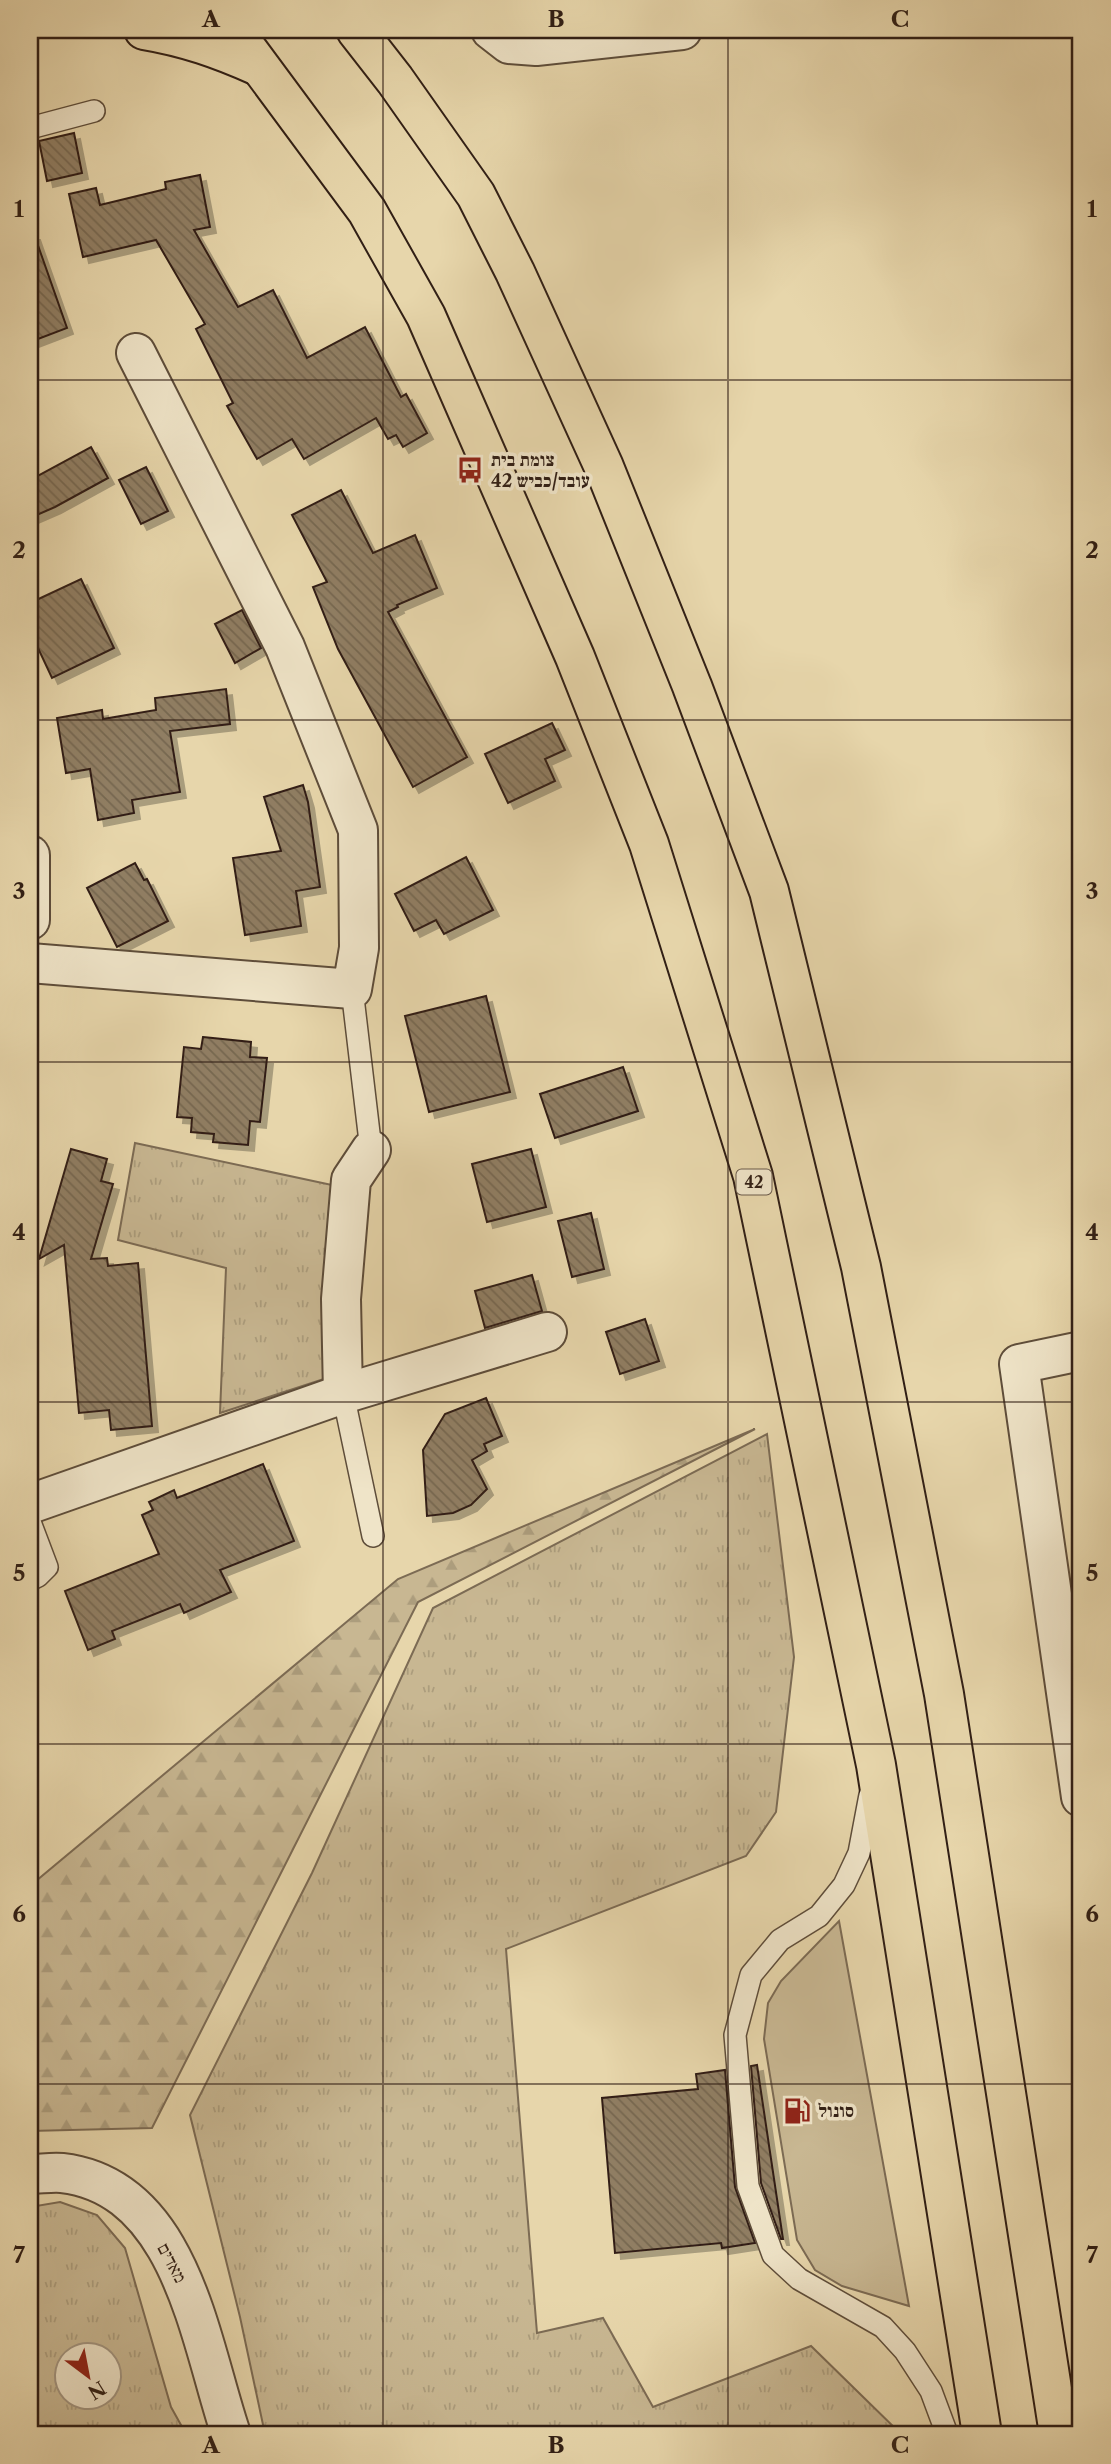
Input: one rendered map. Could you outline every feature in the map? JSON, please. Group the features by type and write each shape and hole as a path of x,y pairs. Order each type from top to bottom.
{"highway":[{"path":"144,30 217,47 262,68"},
{"name":"42","path":"233,30 367,211 426,316 575,657 649,844 753,1176 876,1765 982,2434"},
{"path":"356,30 476,195 515,272 604,467 692,686 769,891 861,1267 944,1694 1059,2434"}],"street":[{"path":"492,30 509,44 536,46 682,30"},
{"path":"30,963 352,989 359,948 358,830 285,647 136,353"},
{"path":"30,855 30,920"},
{"path":"343,1394 341,1299 351,1180 371,1150"},
{"path":"30,1504 343,1394 547,1332"},
{"path":"1081,1351 1018,1364 1081,1797"},
{"name":"מאדים","path":"30,2174 62,2173 95,2182 122,2197 143,2215 182,2278 196,2314 231,2434"}],"lane":[{"path":"30,128 94,111"},
{"path":"352,989 371,1150"},
{"path":"343,1394 373,1536"},
{"path":"30,1522 47,1567 30,1580"},
{"path":"876,1765 859,1853 844,1885 819,1916 780,1940 751,1975 735,2035 748,2186 773,2255 799,2279 883,2327 905,2351 931,2390 947,2434"}],"green space":[{"path":"135,1143 332,1185 328,1218 330,1377 220,1413 226,1268 118,1240"},
{"path":"755,1429 418,1602 152,2128 30,2131 30,1886 398,1579"},
{"path":"767,1434 794,1657 776,1812 746,1856 506,1949 537,2333 603,2318 653,2407 811,2346 901,2434 265,2434 240,2317 190,2115 312,1873 433,1608"},
{"path":"839,1921 909,2306 842,2286 815,2270 797,2240 764,2039 768,2003 781,1981"},
{"path":"60,2202 97,2215 125,2248 171,2407 186,2434 30,2434 30,2207"}],"building":[{"path":"74,133 82,173 47,181 39,141"},
{"path":"200,175 210,227 194,230 238,307 273,290 307,358 365,327 401,397 406,394 427,433 403,447 396,435 388,439 376,418 304,459 292,439 257,459 227,406 233,403 196,329 205,324 156,240 83,257 69,194 96,188 100,205 166,189 165,182"},
{"path":"30,234 34,234 67,328 30,342"},
{"path":"91,447 108,478 30,518 30,480"},
{"path":"146,467 168,511 141,524 119,480"},
{"path":"341,490 373,553 415,535 437,588 397,605 398,607 388,612 467,757 413,787 338,649 313,587 327,582 292,515"},
{"path":"81,579 114,648 52,678 30,631 30,603"},
{"path":"242,610 261,648 235,663 215,624"},
{"path":"226,689 230,724 170,731 180,792 132,800 134,813 98,820 90,769 66,773 57,718 102,710 103,719 156,710 155,698"},
{"path":"552,723 565,750 545,759 555,781 508,803 485,754"},
{"path":"303,785 308,802 320,887 296,891 301,926 245,935 233,858 281,851 264,797"},
{"path":"466,857 493,910 444,934 436,920 414,931 395,894"},
{"path":"135,863 144,880 147,879 168,921 117,947 87,888"},
{"path":"486,996 510,1092 429,1112 405,1016"},
{"path":"203,1037 251,1042 250,1057 267,1058 260,1122 250,1121 248,1145 213,1142 214,1134 191,1132 192,1118 177,1117 184,1047 201,1049"},
{"path":"623,1067 638,1111 555,1138 540,1094"},
{"path":"71,1149 107,1159 101,1181 113,1184 91,1259 107,1258 108,1266 138,1263 152,1426 111,1430 109,1410 79,1413 64,1245 39,1259"},
{"path":"531,1149 546,1207 487,1222 472,1164"},
{"path":"591,1213 604,1269 572,1277 558,1221"},
{"path":"532,1275 542,1311 485,1328 475,1291"},
{"path":"645,1319 659,1361 620,1374 606,1332"},
{"path":"486,1398 502,1436 484,1444 487,1451 472,1460 487,1489 471,1505 453,1513 427,1516 423,1450 445,1414"},
{"path":"263,1464 294,1541 220,1570 231,1592 184,1613 180,1604 112,1631 115,1639 88,1650 65,1591 159,1554 142,1515 153,1510 149,1502 174,1490 177,1498"},
{"path":"757,2065 783,2239 761,2183 751,2066"},
{"path":"725,2070 735,2187 755,2243 722,2248 721,2243 615,2253 602,2098 698,2089 696,2074"}],"place":[{"name":"צומת בית עובד/כביש 42","path":"470,470"},
{"name":"סונול","path":"797,2111"}]}
